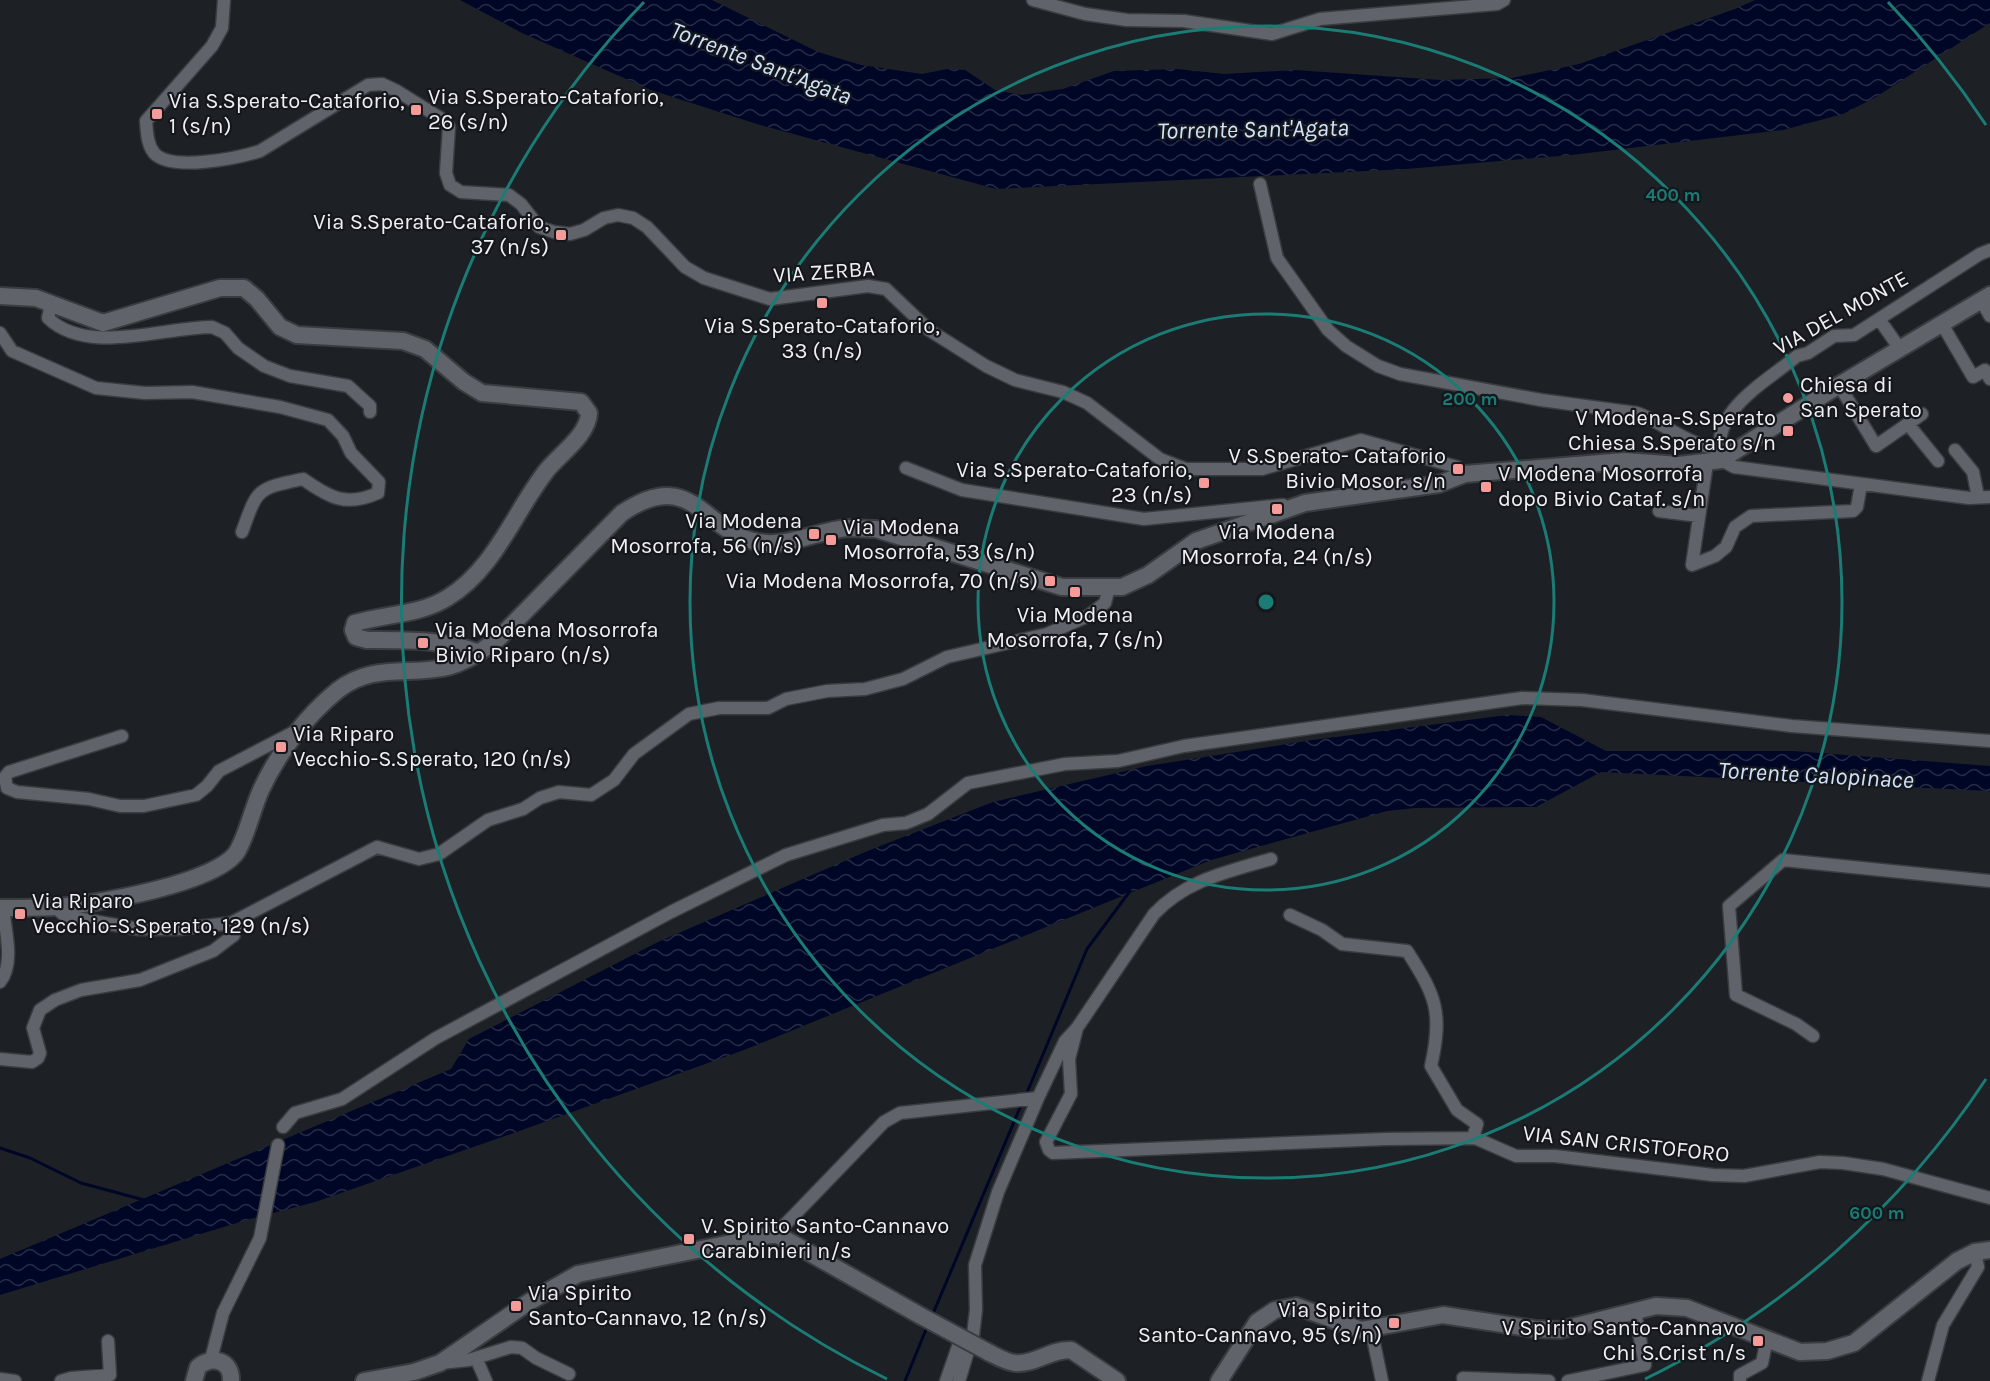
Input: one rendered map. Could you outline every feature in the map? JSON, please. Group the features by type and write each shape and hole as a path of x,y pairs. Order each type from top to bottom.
{"street":[{"name":"VIA ZERBA","path":"224,0 222,28 212,45 146,122 147,137 153,152 165,161 184,163 246,156 279,140 368,85 382,84 442,118 449,127 446,173 450,185 461,192 509,195 521,204 539,227 555,232 570,234 584,230 604,218 618,215 633,218 647,226 685,267 770,299 868,286 886,289 929,330 986,366 1015,380 1063,392 1087,403 1160,459 1186,469 1262,469 1361,441 1457,467 1465,474"},
{"path":"1033,0 1085,14 1127,20 1184,21 1272,34 1320,19 1497,4 1504,0"},
{"path":"1260,184 1277,258 1328,330 1346,346 1378,366 1400,374 1452,384 1637,413 1659,421 1734,467 1984,497 1973,472 1955,450"},
{"name":"VIA DEL MONTE","path":"1861,484 1857,507 1853,511 1751,516 1735,527 1726,547 1715,556 1692,565 1699,516 1724,423 1731,410 1797,356 1808,353 1834,336 1854,335 1980,254 1990,250"},
{"path":"0,296 36,298 103,323 220,288 244,288 257,299 280,327 297,335 404,341 425,349 464,382 482,393 581,402 589,413 589,424 547,471 498,547 472,577 447,598 428,607 355,623 352,630 356,637 367,640 459,645 479,653"},
{"path":"906,468 962,490 1144,519 1304,503 1438,484 1465,474 1625,462 1679,465 1716,457 1986,298 1990,316"},
{"path":"51,304 48,318 58,328 80,334 117,337 212,327 225,333 238,348 264,366 290,376 348,386 370,406 370,412"},
{"path":"1879,319 1900,349"},
{"path":"1942,324 1973,377 1985,370 1990,380"},
{"path":"0,333 12,351 96,388 145,393 192,392 242,399 328,420 343,436 351,453 379,482 378,493 360,501 341,500 323,493 303,479 272,485 255,496 242,532"},
{"path":"1839,385 1876,446 1922,414"},
{"path":"1908,424 1938,461"},
{"path":"0,982 5,976 8,951 2,908 55,907 134,895 205,874 226,864 238,852 260,792 274,764 299,729 339,690 364,675 404,669 441,668 479,653 499,638 622,513 644,498 664,496 693,502 739,536 758,542 780,543 848,528 876,529 1062,587 1109,588 1122,587 1148,575 1196,541 1304,503"},
{"path":"1659,511 1699,516"},
{"path":"55,907 64,916 138,929 180,929 237,921 377,847 419,859 439,854 488,820 524,808 540,798 559,792 591,795 614,780 634,754 689,714 719,708 768,708 786,699 827,691 865,689 903,679 947,657 1047,634 1068,625 1088,616 1105,603 1109,588"},
{"path":"283,1126 295,1113 342,1098 436,1038 671,912 786,855 883,825 906,823 928,814 968,783 1065,764 1118,761 1184,746 1522,698 1582,700 1792,726 1990,741"},
{"path":"122,735 9,772 5,777 7,788 17,792 89,799 120,806 144,806 196,795 219,771 299,729"},
{"path":"958,1381 973,1335 975,1265 998,1192 1034,1099 1065,1041 1077,1028 1154,914 1166,901 1201,880 1271,859"},
{"path":"1813,1036 1796,1024 1736,995 1729,906 1783,860 1990,881"},
{"path":"1290,915 1322,930 1342,944 1366,949 1407,951 1430,986 1436,1008 1438,1035 1431,1066 1457,1110 1477,1124 1473,1138"},
{"path":"0,1059 32,1062 38,1058 40,1053 33,1028 40,1010 55,1000 81,990 140,980 213,951 234,935 237,921"},
{"name":"VIA SAN CRISTOFORO","path":"1077,1028 1069,1059 1071,1094 1046,1142 1053,1153 1310,1142 1473,1138 1516,1156 1555,1156 1713,1175 1744,1176 1820,1162 1843,1163 1883,1169 1990,1198"},
{"path":"440,1363 536,1298 578,1274 776,1234 884,1122 900,1113 1034,1099"},
{"path":"194,1381 198,1367 211,1359 223,1313 260,1238 278,1145"},
{"path":"776,1234 988,1352 1014,1363 1027,1362 1052,1352 1071,1350 1117,1381"},
{"path":"1219,1381 1257,1322 1275,1310 1296,1306 1361,1330 1443,1315 1535,1329 1560,1330 1656,1306 1687,1308 1800,1352 1827,1351 1854,1343 1958,1262 1982,1251"},
{"path":"1928,1381 1943,1325 1978,1267 1982,1251"},
{"path":"1569,1381 1645,1365 1635,1312"},
{"path":"1371,1329 1382,1381"},
{"path":"946,1381 961,1338"},
{"path":"1740,1381 1740,1375 1762,1363 1767,1339"},
{"path":"61,1381 71,1378 110,1378 108,1341"},
{"path":"364,1381 414,1372 440,1363 476,1358 511,1347 522,1348 536,1358 569,1374"},
{"path":"476,1358 486,1381"},
{"path":"211,1359 228,1366 231,1381"},
{"path":"1463,1378 1550,1381"},
{"path":"1,1380 15,1381"}],"water":[{"name":"Torrente Sant'Agata","path":"460,0 712,0 818,52 861,65 922,74 947,69 965,70 995,90 1021,95 1063,89 1114,71 1177,69 1224,74 1295,70 1440,80 1512,78 1579,64 1755,0 1990,0 1990,23 1876,97 1843,114 1783,130 1571,155 1406,169 996,189 760,125 651,90 522,33"},
{"name":"Torrente Calopinace","path":"1507,715 1541,717 1606,751 1793,751 1990,766 1990,791 1601,772 1536,807 1415,808 1387,811 1211,860 744,1050 511,1134 315,1202 250,1219 0,1295 0,1259 451,1069 469,1039 658,942 870,850 993,802 1147,766 1313,740"}],"waterway":[{"path":"1026,1095 1087,949 1130,891"},
{"path":"932,1316 1022,1103"},
{"path":"0,1148 30,1158 81,1183 144,1200"},
{"path":"905,1381 927,1327"}],"place":[{"name":"Via S.Sperato-Cataforio, 26 (s/n)","path":"416,110"},
{"name":"Via S.Sperato-Cataforio, 1 (s/n)","path":"157,114"},
{"name":"Via S.Sperato-Cataforio, 37 (n/s)","path":"561,235"},
{"name":"Via S.Sperato-Cataforio, 33 (n/s)","path":"822,303"},
{"name":"Chiesa di San Sperato","path":"1788,398"},
{"name":"V Modena-S.Sperato Chiesa S.Sperato s/n","path":"1788,431"},
{"name":"V S.Sperato- Cataforio Bivio Mosor. s/n","path":"1458,469"},
{"name":"Via S.Sperato-Cataforio, 23 (n/s)","path":"1204,483"},
{"name":"V Modena Mosorrofa dopo Bivio Cataf. s/n","path":"1486,487"},
{"name":"Via Modena Mosorrofa, 24 (n/s)","path":"1277,509"},
{"name":"Via Modena Mosorrofa, 56 (n/s)","path":"814,534"},
{"name":"Via Modena Mosorrofa, 53 (s/n)","path":"831,540"},
{"name":"Via Modena Mosorrofa, 70 (n/s)","path":"1050,581"},
{"name":"Via Modena Mosorrofa, 7 (s/n)","path":"1075,592"},
{"name":"Via Modena Mosorrofa Bivio Riparo (n/s)","path":"423,643"},
{"name":"Via Riparo Vecchio-S.Sperato, 120 (n/s)","path":"281,747"},
{"name":"Via Riparo Vecchio-S.Sperato, 129 (n/s)","path":"20,914"},
{"name":"V. Spirito Santo-Cannavo Carabinieri n/s","path":"689,1239"},
{"name":"Via Spirito Santo-Cannavo, 12 (n/s)","path":"516,1306"},
{"name":"Via Spirito Santo-Cannavo, 95 (s/n)","path":"1394,1323"},
{"name":"V Spirito Santo-Cannavo Chi S.Crist n/s","path":"1758,1341"}]}
